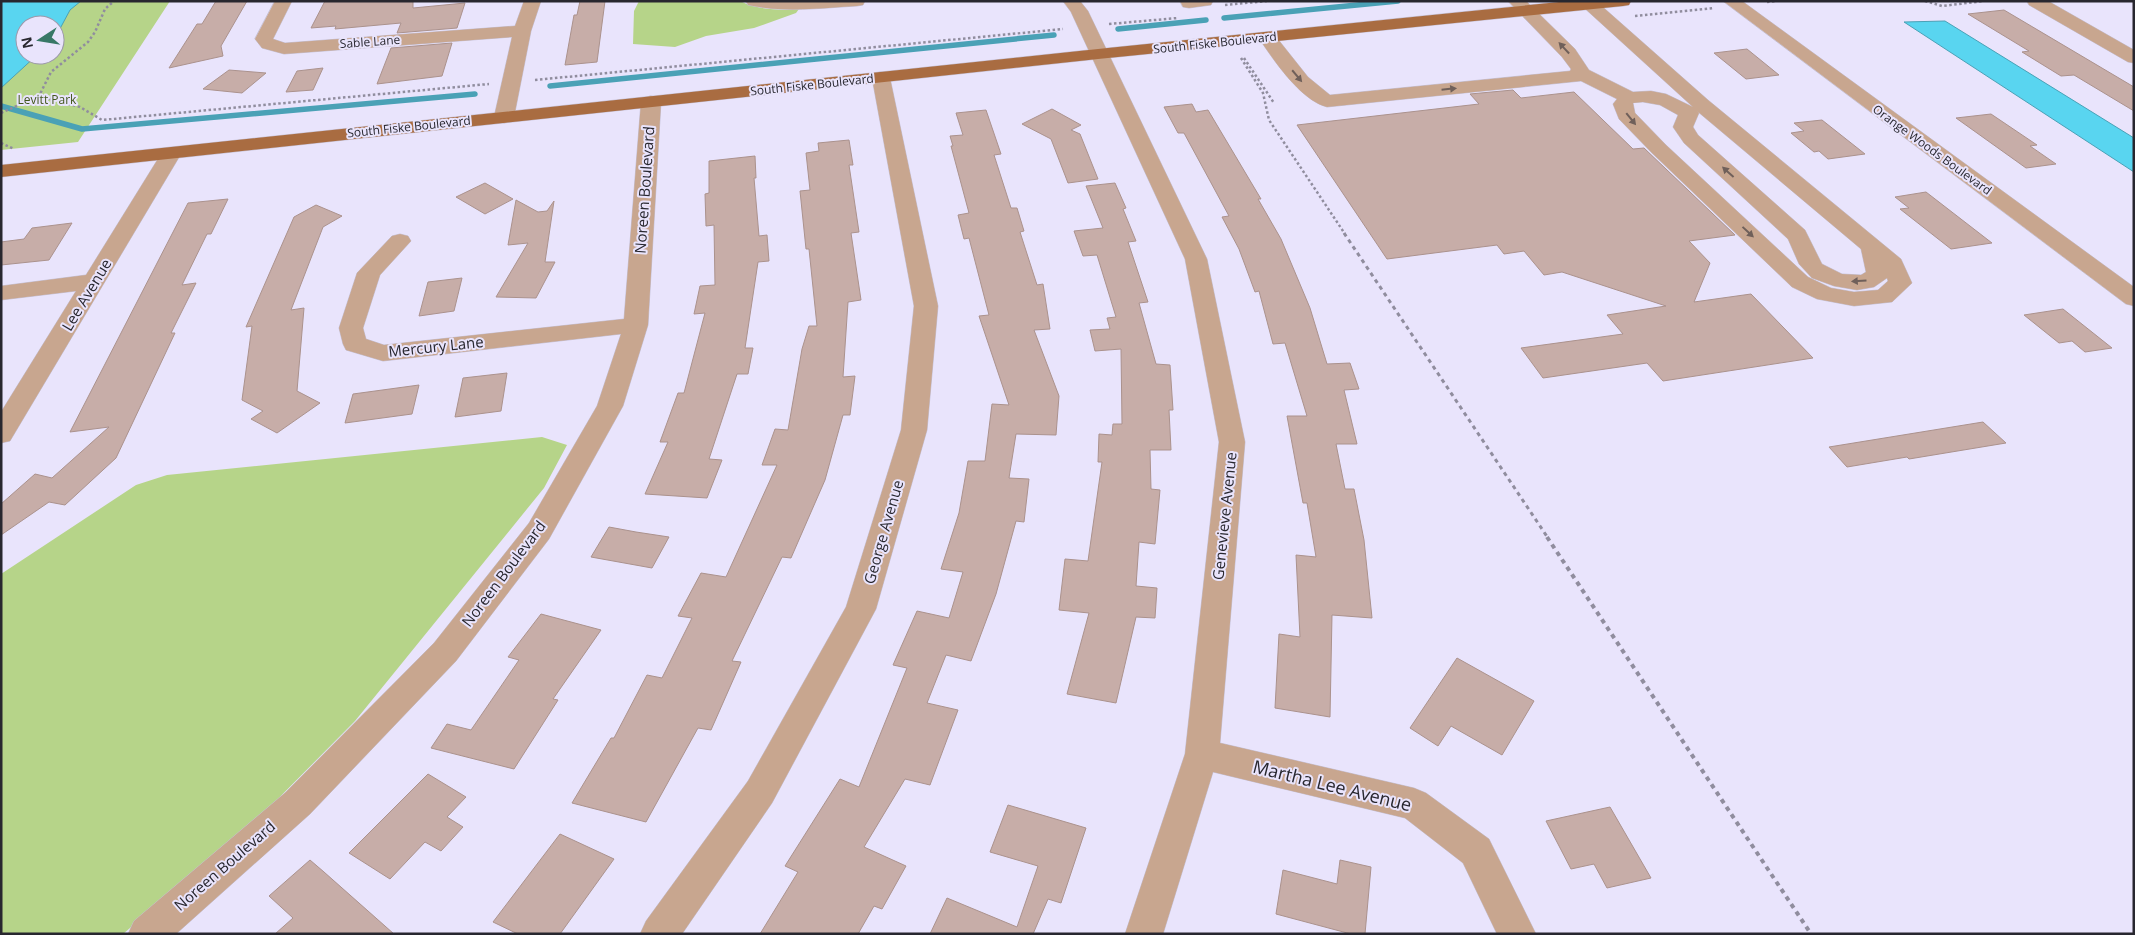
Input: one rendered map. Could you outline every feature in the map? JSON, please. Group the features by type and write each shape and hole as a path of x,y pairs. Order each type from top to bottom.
{"main road":[{"name":"South Fiske Boulevard","path":"1,171 1267,37 1521,6 1590,5 1624,9"}],"street":[{"name":"Sable Lane","path":"284,1 264,39 268,44 284,49 522,31"},
{"path":"504,117 522,31 533,1"},
{"path":"754,1 791,6 857,1"},
{"name":"Genevieve Avenue","path":"1071,1 1079,11 1196,259 1232,442 1202,754 1144,934"},
{"path":"2035,1 2134,58"},
{"path":"1186,9 1189,3 1212,4"},
{"name":"Orange Woods Boulevard","path":"1726,4 2134,299"},
{"path":"1590,5 1701,104 1872,246 1893,264 1900,283 1884,297 1854,300 1825,294 1800,282 1658,149 1626,115 1624,104 1626,99 1651,97 1674,102 1689,113 1683,127 1691,139 1797,235 1805,247 1811,265 1820,273 1843,282 1866,282 1878,274 1872,246"},
{"path":"1267,37 1282,53 1292,70 1314,95 1327,101 1577,76 1580,69 1569,53 1521,6"},
{"path":"1579,72 1630,98"},
{"name":"George Avenue","path":"658,934 760,792 861,609 914,430 926,306 881,78"},
{"name":"Noreen Boulevard","path":"146,934 298,803 445,652 539,531 610,406 636,325 651,102"},
{"name":"Lee Avenue","path":"1,434 171,154"},
{"name":"Mercury Lane","path":"400,241 370,273 351,328 356,344 383,353 636,325"},
{"path":"1,293 95,281"},
{"name":"Martha Lee Avenue","path":"1202,754 1414,804 1476,851 1517,934"}],"path":[{"path":"39,96 44,82 51,72 87,44 96,31 105,7 114,1"},
{"path":"1212,4 1267,1"},
{"path":"1925,1 1942,6 1984,1"},
{"path":"1624,9 1726,4"},
{"path":"1,113 39,96 80,108 102,120 1086,26 1186,9"},
{"path":"1230,41 1263,92 1269,120 1810,934"},
{"path":"1243,57 1274,103"},
{"path":"1,143 12,148"}],"green space":[{"name":"Levitt Park","path":"1,1 170,1 78,142 1,150"},
{"path":"639,1 740,1 761,8 799,9 796,13 754,28 706,36 675,47 633,44 634,11"},
{"path":"542,437 567,445 544,488 355,721 259,818 123,934 1,934 1,574 136,485 167,475"}],"water":[{"path":"1,1 81,1 70,10 65,19 65,15 15,15 15,65 26,65 1,88"},
{"path":"1945,21 2134,138 2134,172 1904,22"}],"building":[{"path":"216,1 247,1 221,46 223,56 169,68 197,24 202,24"},
{"path":"325,1 413,1 413,8 465,3 457,28 397,33 401,23 335,29 336,26 311,28"},
{"path":"580,1 605,1 597,62 565,65 574,15 577,15"},
{"path":"2004,10 2134,87 2134,111 2074,75 2061,76 2022,52 2029,51 1968,14"},
{"path":"452,43 442,76 377,84 391,48"},
{"path":"1747,49 1779,75 1746,79 1714,53"},
{"path":"323,68 313,90 286,92 297,71"},
{"path":"229,70 266,73 242,93 203,89"},
{"path":"1513,90 1521,98 1574,92 1633,149 1644,148 1735,235 1689,241 1710,263 1694,302 1751,294 1813,358 1663,381 1647,363 1543,378 1521,348 1623,334 1607,315 1666,306 1562,272 1544,275 1524,251 1504,254 1497,245 1387,259 1297,125 1479,104 1470,94"},
{"path":"1192,104 1196,112 1208,110 1261,199 1258,199 1281,239 1310,308 1327,364 1350,363 1359,389 1344,390 1357,444 1336,444 1345,489 1354,489 1364,540 1372,618 1332,615 1330,717 1275,708 1279,634 1300,637 1296,555 1316,557 1307,503 1303,503 1287,416 1307,416 1285,343 1273,344 1259,291 1255,292 1239,249 1222,217 1229,216 1184,133 1178,133 1164,107"},
{"path":"1052,109 1081,125 1071,130 1080,134 1098,179 1068,183 1051,139 1022,124"},
{"path":"986,110 1001,154 994,155 1011,208 1017,208 1024,231 1020,232 1037,285 1043,284 1050,329 1034,330 1059,396 1056,435 1016,434 1009,478 1029,479 1024,522 1016,521 996,594 971,661 946,655 927,703 958,710 930,785 905,779 864,847 906,866 882,909 874,906 858,934 760,934 798,872 785,866 840,779 859,787 907,668 893,665 917,611 949,618 963,572 941,569 959,513 968,461 985,461 992,404 1009,405 979,316 989,315 969,238 964,239 958,215 969,213 950,136 963,135 956,113"},
{"path":"1991,114 2037,145 2030,146 2056,164 2026,168 1956,118"},
{"path":"1822,120 1865,154 1828,159 1819,151 1814,152 1791,133 1804,131 1794,123"},
{"path":"849,140 853,165 849,165 859,232 851,233 861,300 848,302 843,377 855,376 850,415 843,415 825,480 791,558 782,557 732,661 741,662 711,730 698,728 646,822 572,803 611,738 614,738 647,675 662,678 692,618 678,616 701,573 726,577 777,465 762,465 775,429 788,430 802,349 809,326 817,326 809,249 806,249 800,191 810,190 806,153 819,151 818,143"},
{"path":"755,156 756,178 754,178 759,236 767,235 769,261 758,262 745,348 753,348 748,374 737,374 709,459 722,460 707,498 645,494 668,442 660,442 678,393 684,393 705,313 694,314 700,286 715,285 714,225 706,226 705,194 709,193 709,161"},
{"path":"485,183 513,199 485,214 456,197"},
{"path":"1115,183 1126,208 1123,209 1136,241 1128,242 1148,302 1139,303 1156,364 1170,365 1173,410 1169,410 1171,450 1150,450 1151,489 1160,490 1155,544 1139,542 1136,586 1157,588 1155,618 1136,617 1116,703 1067,694 1089,613 1059,610 1065,559 1088,561 1102,462 1098,462 1099,434 1112,435 1113,424 1122,424 1121,349 1095,351 1090,330 1110,329 1107,318 1116,317 1097,255 1083,256 1074,231 1103,228 1086,186"},
{"path":"1926,192 1992,243 1951,249 1900,209 1909,208 1895,197"},
{"path":"228,199 211,234 207,234 182,285 196,283 171,333 175,333 116,458 65,505 49,502 1,535 1,504 35,474 52,478 109,427 70,432 188,203"},
{"path":"516,200 538,212 547,211 554,201 545,262 555,262 536,298 496,297 528,243 508,245"},
{"path":"316,205 342,216 323,227 291,310 304,308 297,391 320,403 277,433 251,419 263,411 242,400 252,326 246,327 294,217"},
{"path":"72,223 49,260 1,265 1,242 24,239 32,228"},
{"path":"462,278 454,311 419,316 428,282"},
{"path":"2063,309 2112,348 2085,352 2072,341 2059,343 2024,315"},
{"path":"507,373 501,411 455,417 463,378"},
{"path":"419,385 412,414 345,423 353,394"},
{"path":"1983,422 2006,443 1847,467 1829,447"},
{"path":"609,527 669,537 652,568 591,557"},
{"path":"541,614 601,630 553,699 558,700 514,769 431,748 447,724 471,730 519,660 508,657"},
{"path":"1457,658 1534,701 1502,755 1451,726 1438,746 1410,728"},
{"path":"428,774 466,797 447,817 463,827 441,851 425,842 390,879 349,853"},
{"path":"1008,805 1086,828 1061,903 1048,899 1033,934 930,934 947,898 1017,927 1038,866 990,852"},
{"path":"1610,807 1651,878 1607,888 1594,864 1571,869 1546,821"},
{"path":"560,834 614,859 560,934 518,934 493,922"},
{"path":"310,860 394,934 275,934 293,918 269,896"},
{"path":"1340,860 1371,867 1365,934 1351,934 1276,914 1283,870 1337,884"}],"waterway":[{"path":"1224,18 1398,1"},
{"path":"1118,29 1206,20"},
{"path":"550,86 1054,35"},
{"path":"1,106 82,129 475,94"}]}
